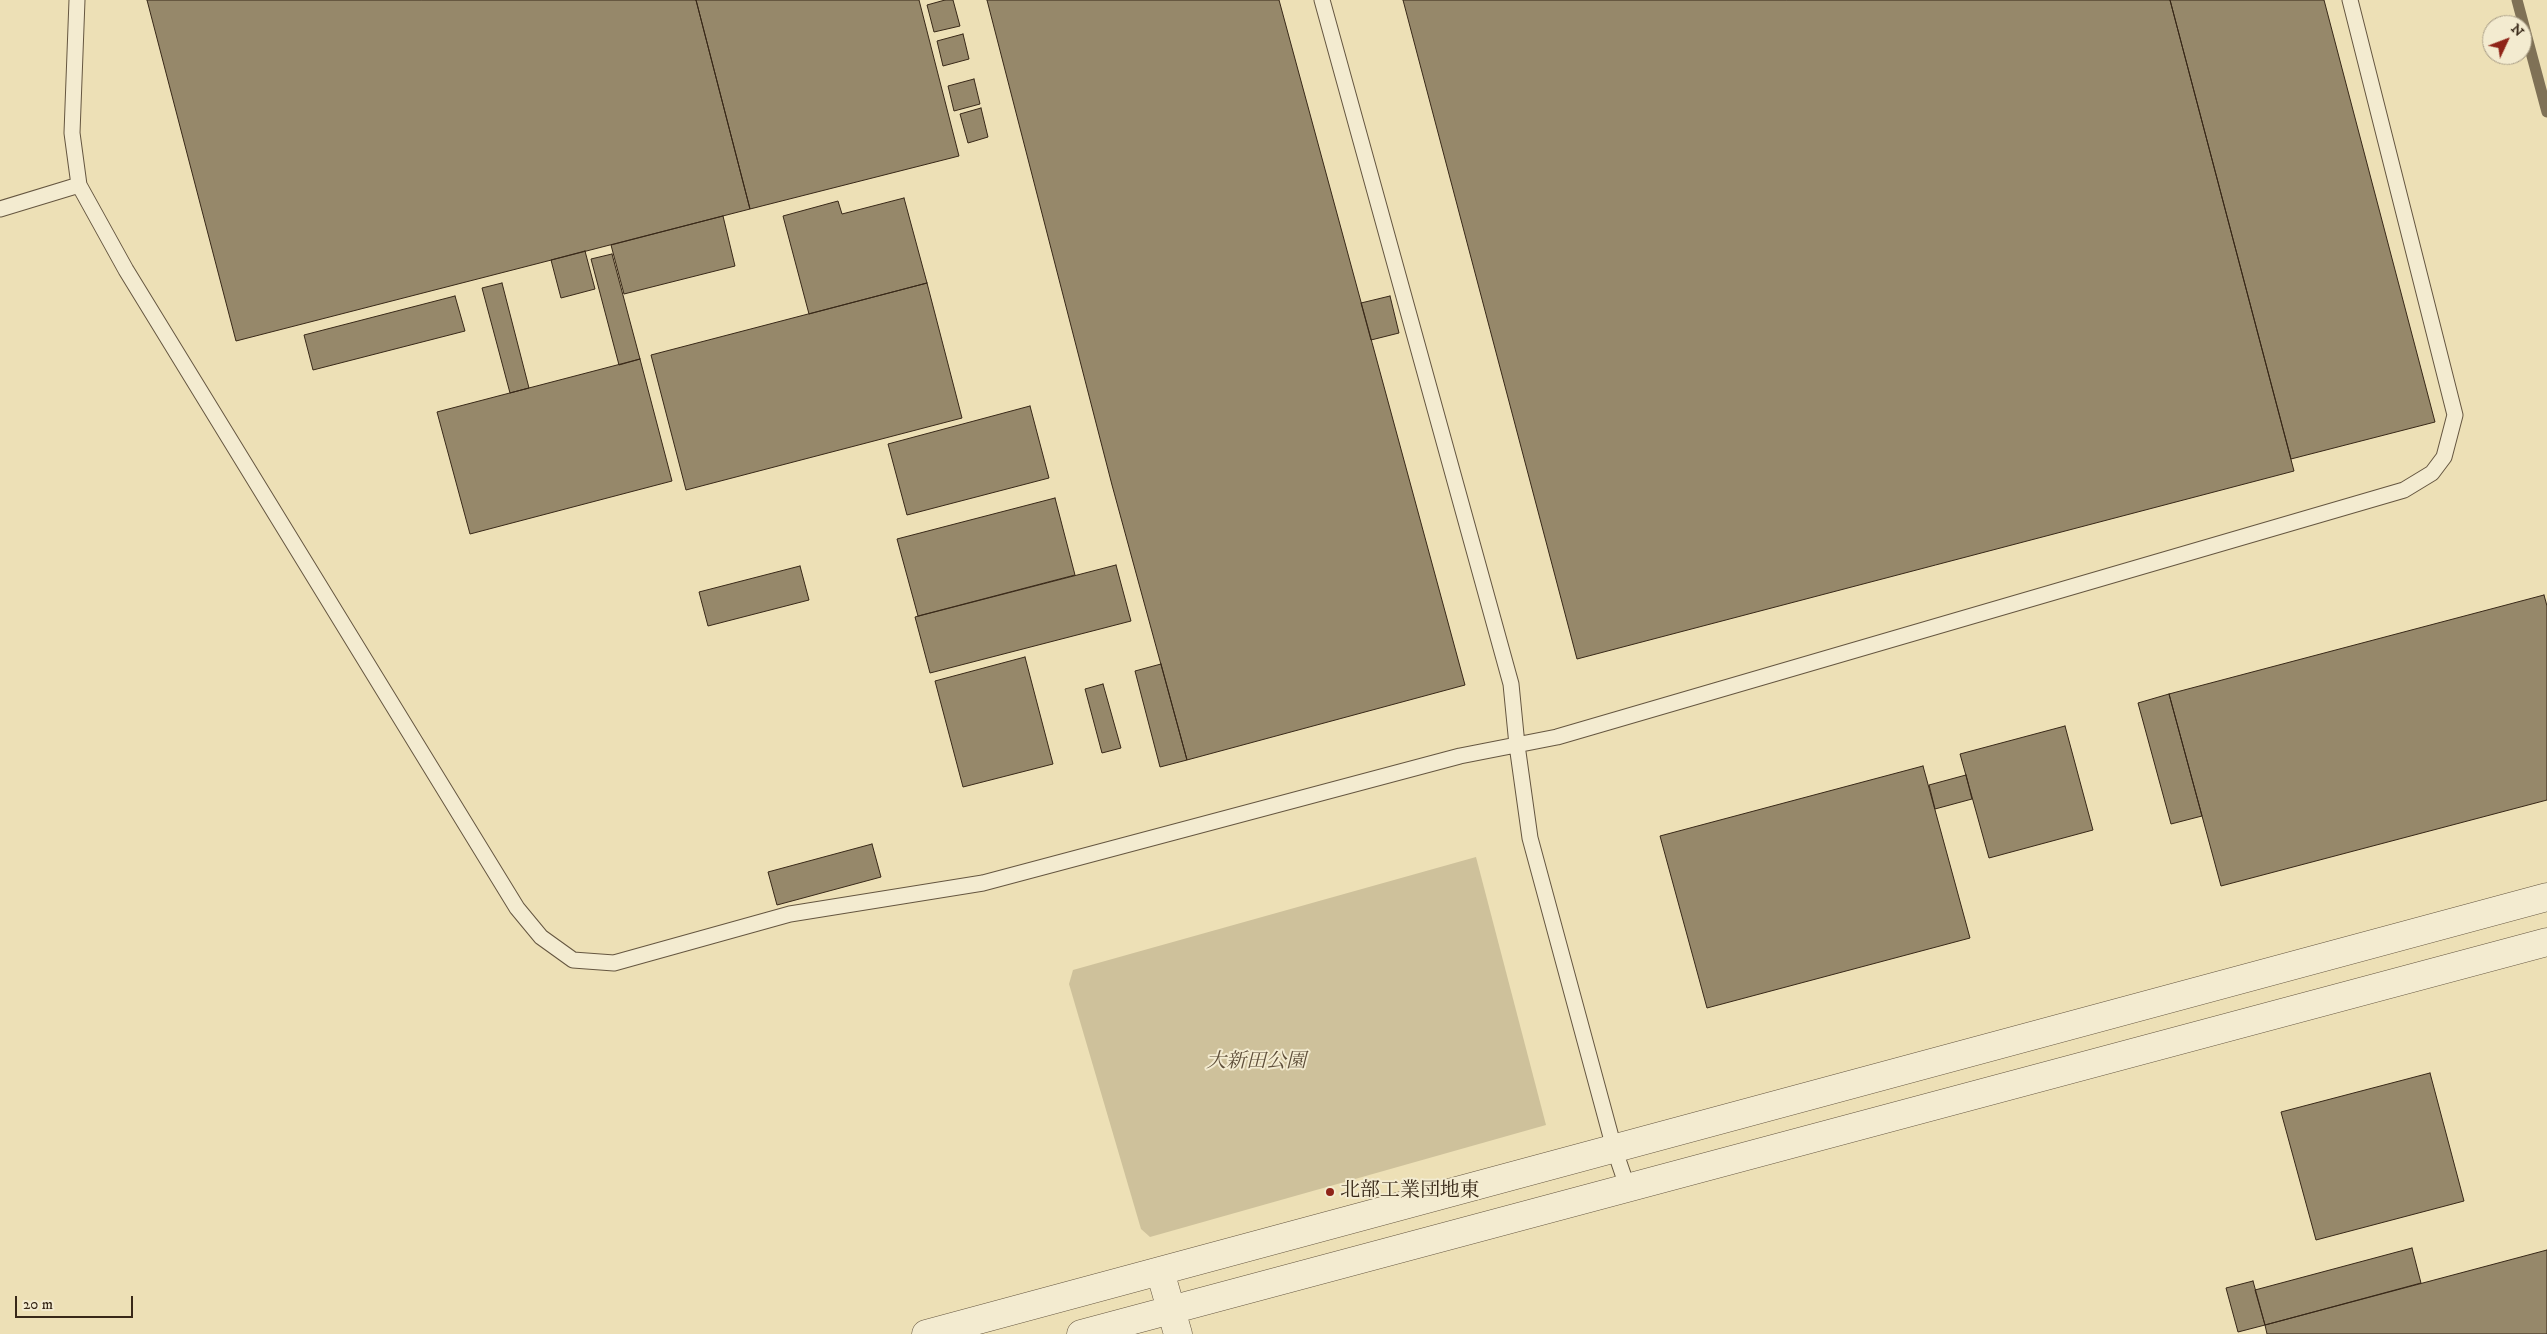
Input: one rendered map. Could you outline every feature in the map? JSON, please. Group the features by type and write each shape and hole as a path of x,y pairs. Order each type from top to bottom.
{"street":[{"path":"926,1334 2547,897"},
{"path":"1080,1334 1174,1322 1628,1189 2547,942"},
{"path":"1160,1271 1174,1322"}],"lane":[{"path":"77,0 72,133 79,186 132,278 518,908 542,937 574,960 614,963 790,914 983,883 1460,756 1566,734 2404,490 2432,473 2444,457 2455,415 2350,0"},
{"path":"1322,0 1512,684 1517,745 1530,838 1614,1148 1628,1189"},
{"path":"0,209 79,186"}],"green space":[{"name":"大新田公園","path":"1476,857 1546,1125 1150,1237 1141,1229 1069,984 1073,970"}],"building":[{"path":"147,0 696,0 750,209 236,341"},
{"path":"696,0 919,0 959,156 750,209"},
{"path":"945,0 953,0 960,26 934,32 927,5"},
{"path":"987,0 1279,0 1465,685 1187,760 1112,485"},
{"path":"1403,0 2170,0 2294,471 1577,659"},
{"path":"2170,0 2324,0 2435,422 2291,459"},
{"path":"963,34 969,59 943,66 937,41"},
{"path":"974,79 980,104 954,111 948,86"},
{"path":"981,108 988,137 968,143 960,114"},
{"path":"904,198 927,283 809,314 783,216 838,201 842,214"},
{"path":"723,216 735,266 624,294 611,245"},
{"path":"585,251 595,289 561,298 551,260"},
{"path":"612,254 640,359 619,365 591,259"},
{"path":"502,283 529,388 510,393 482,288"},
{"path":"927,283 962,418 686,490 651,355"},
{"path":"455,296 465,331 313,370 304,335"},
{"path":"1390,296 1399,333 1371,340 1361,303"},
{"path":"640,359 672,481 470,534 437,412"},
{"path":"1030,406 1049,478 907,515 888,444"},
{"path":"1055,498 1075,575 918,616 897,539"},
{"path":"1116,565 1131,621 930,673 915,617"},
{"path":"800,566 809,600 708,626 699,592"},
{"path":"2544,595 2547,606 2547,800 2221,886 2169,694"},
{"path":"1025,657 1053,764 963,787 935,681"},
{"path":"1161,664 1187,760 1160,767 1135,671"},
{"path":"1103,684 1121,748 1102,753 1085,689"},
{"path":"2169,694 2202,816 2171,824 2138,703"},
{"path":"2065,726 2093,830 1989,858 1960,754"},
{"path":"1923,766 1970,938 1707,1008 1660,836"},
{"path":"1966,775 1972,799 1935,809 1929,785"},
{"path":"872,844 881,877 777,905 768,872"},
{"path":"2430,1073 2464,1201 2316,1240 2281,1112"},
{"path":"2412,1248 2421,1283 2265,1325 2255,1290"},
{"path":"2547,1250 2547,1334 2267,1334 2265,1325"},
{"path":"2253,1281 2265,1325 2238,1332 2226,1288"}],"waterway":[{"path":"2517,0 2547,112"}],"place":[{"name":"北部工業団地東","path":"1330,1192"}]}
